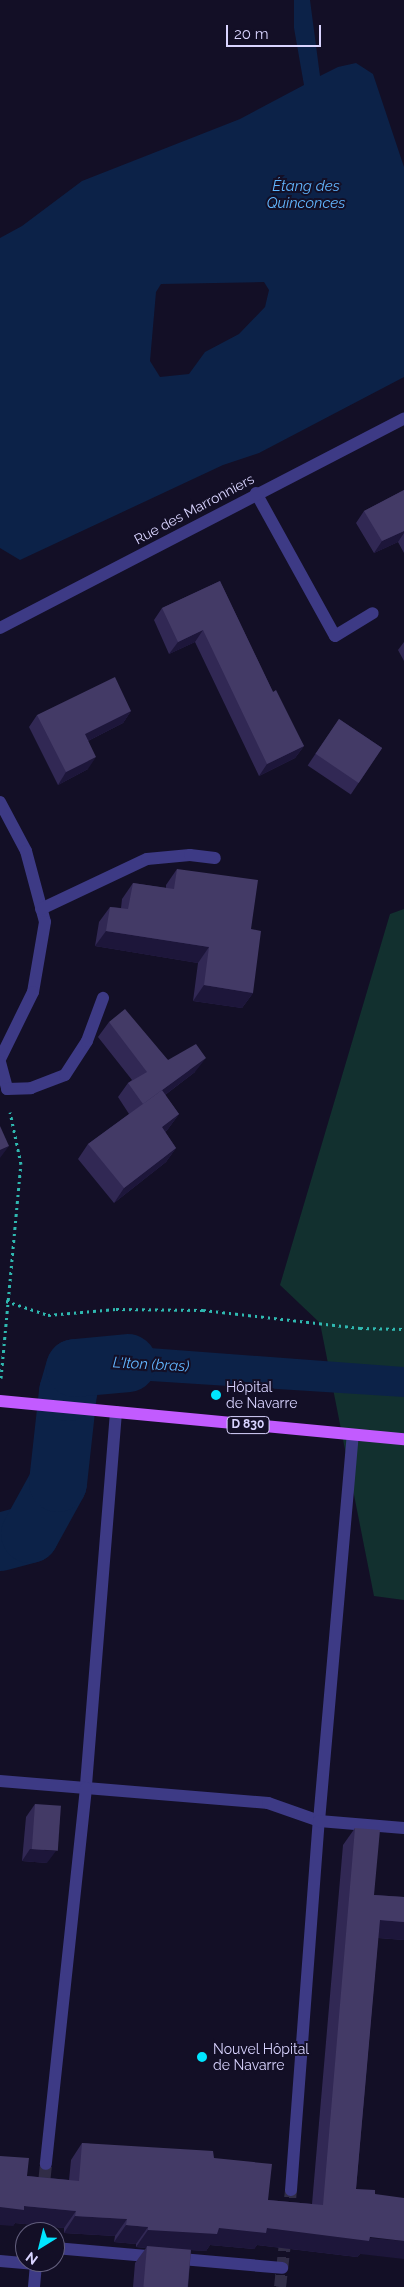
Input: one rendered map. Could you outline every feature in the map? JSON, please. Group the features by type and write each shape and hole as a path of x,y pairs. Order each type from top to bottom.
{"main road":[{"name":"D 830","path":"0,1402 404,1438"}],"street":[{"name":"Rue des Marronniers","path":"0,628 256,493 404,419"},
{"path":"256,493 335,636 373,613"},
{"path":"0,802 26,851 45,922 33,992 0,1060 7,1089 31,1088 65,1075 87,1041 103,998"},
{"path":"41,909 147,859 190,855 215,858"},
{"path":"46,2164 86,1788 116,1412"},
{"path":"291,2190 319,1821 353,1434"},
{"path":"0,1781 268,1803 319,1821 404,1828"},
{"path":"65,2249 282,2268"},
{"path":"0,2261 36,2264 34,2287"}],"path":[{"path":"0,1402 6,1302 21,1164 7,1089"},
{"path":"6,1302 48,1315 116,1309 203,1310 360,1328 404,1330"}],"green space":[{"path":"404,909 404,1600 374,1596 320,1323 280,1285 390,914"}],"water":[{"name":"Étang des Quinconces","path":"294,0 310,0 320,76 338,67 356,63 373,74 404,167 404,377 259,453 223,465 20,560 0,548 0,238 22,226 82,181 240,119 304,85 294,28","holes":["264,282 269,290 265,307 239,334 205,352 189,374 160,377 150,361 156,292 161,284"]},
{"path":"83,1343 404,1367 404,1397 88,1377 84,1394 55,1391 54,1367"},
{"path":"47,1437 77,1440 75,1471 46,1537 0,1561 0,1526 32,1506 41,1484"}],"building":[{"path":"404,490 404,531 382,541 364,511"},
{"path":"220,581 273,692 276,690 304,746 267,764 203,630 178,642 162,608"},
{"path":"115,677 131,711 85,734 96,757 66,772 37,715"},
{"path":"339,719 382,748 359,783 316,754"},
{"path":"177,869 258,880 251,929 261,931 253,993 204,985 209,947 106,931 110,907 128,909 133,883 174,889"},
{"path":"125,1009 168,1060 196,1044 206,1058 143,1104 128,1083 147,1072 109,1022"},
{"path":"162,1090 179,1114 162,1127 176,1148 124,1188 88,1144"},
{"path":"0,1126 9,1146 0,1150"},
{"path":"35,1804 61,1806 58,1851 32,1849"},
{"path":"355,1828 380,1830 374,1895 404,1897 404,1922 380,1920 356,2189 375,2190 375,2194 404,2198 404,2241 370,2237 369,2241 267,2228 266,2233 219,2228 217,2234 148,2230 148,2227 126,2225 127,2219 75,2216 76,2211 24,2206 24,2210 0,2207 0,2156 29,2158 27,2176 79,2181 82,2143 213,2151 214,2158 272,2164 268,2200 323,2205"},
{"path":"147,2246 191,2250 188,2287 143,2287"}],"waterway":[{"name":"L'Iton (bras)","path":"0,1542 30,1534 58,1483 68,1392 75,1368 128,1363"}],"tunnel":[{"path":"40,2222 46,2164"},
{"path":"280,2287 291,2190"}],"place":[{"name":"Hôpital de Navarre","path":"216,1395"},
{"name":"Nouvel Hôpital de Navarre","path":"202,2057"}]}
